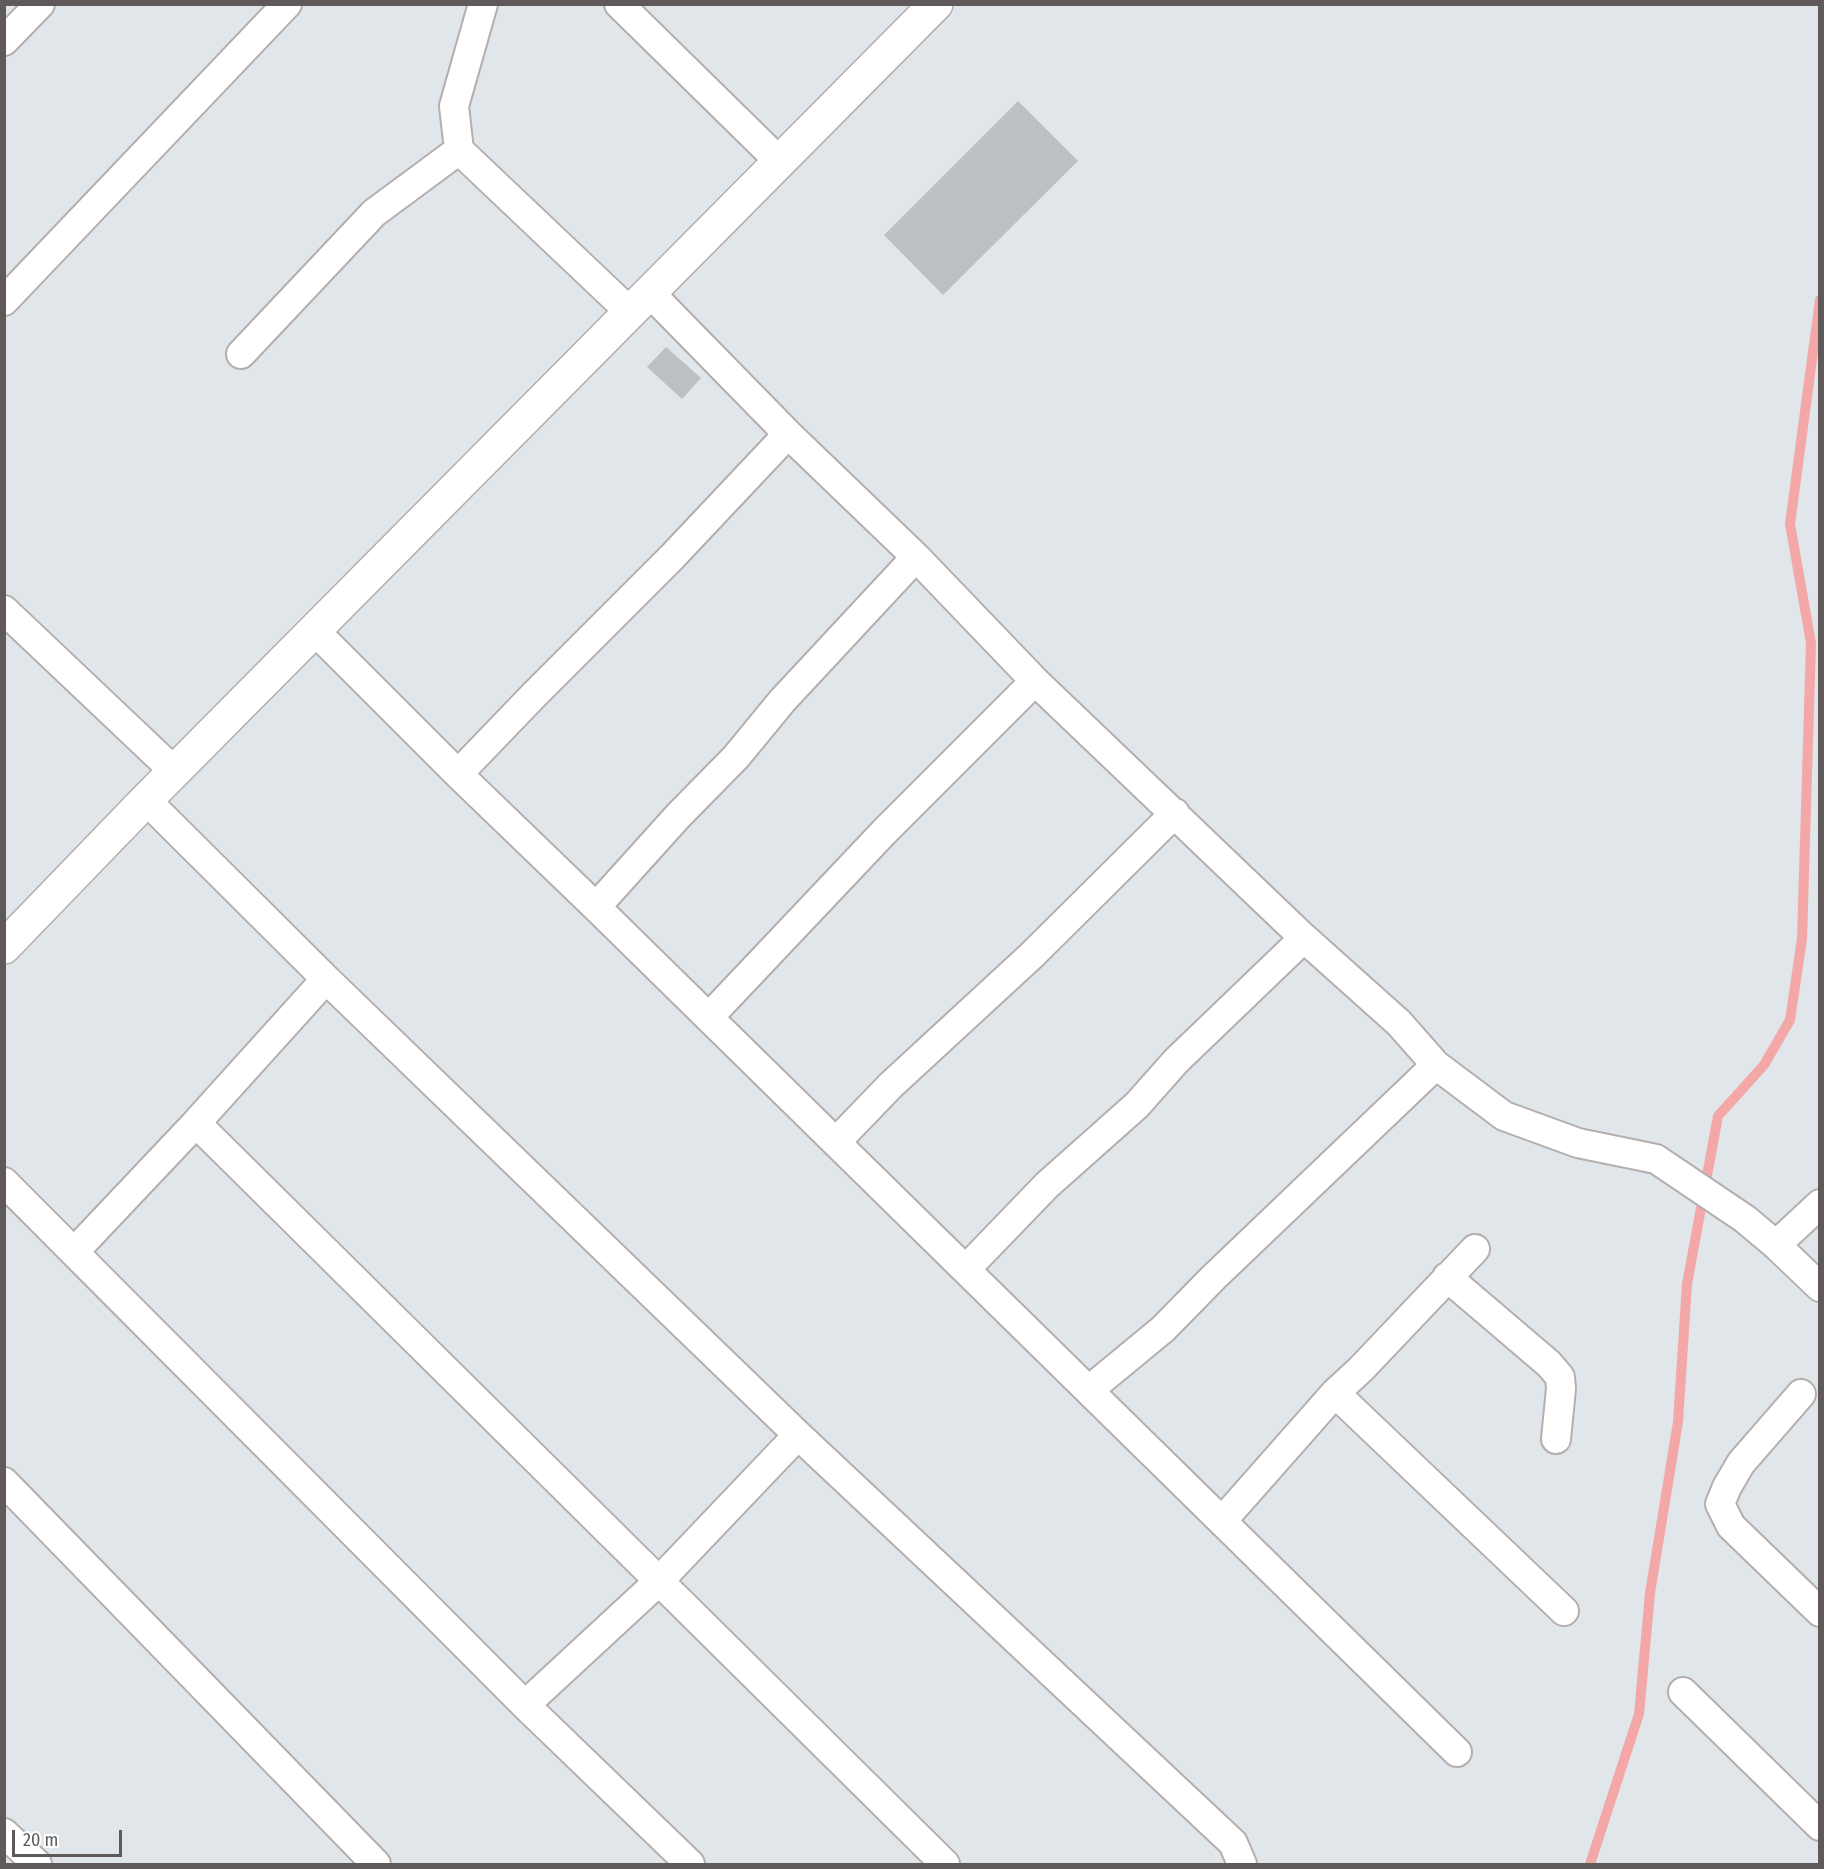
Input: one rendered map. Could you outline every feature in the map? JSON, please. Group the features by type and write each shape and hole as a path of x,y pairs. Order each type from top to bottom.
{"street":[{"path":"4,41 40,4"},
{"path":"4,301 287,4"},
{"path":"483,4 454,106 459,150 641,303 788,434 916,557 1035,681 1304,938 1399,1023 1436,1065 1504,1116 1578,1143 1656,1159 1710,1194 1776,1245 1820,1287"},
{"path":"619,4 780,162"},
{"path":"8,935 175,772 936,4"},
{"path":"241,354 374,213 459,150"},
{"path":"458,774 788,434"},
{"path":"596,907 678,816 736,757 782,701 916,557"},
{"path":"4,610 175,772"},
{"path":"315,631 458,774 709,1017 1457,1752"},
{"path":"709,1017 884,832 1035,681"},
{"path":"146,800 326,979 798,1435 1233,1843 1242,1864"},
{"path":"836,1142 891,1085 1032,955 1175,813"},
{"path":"966,1269 1047,1185 1137,1105 1176,1061 1304,938"},
{"path":"75,1251 196,1123 326,979"},
{"path":"1089,1390 1163,1329 1214,1277 1436,1065"},
{"path":"196,1123 945,1864"},
{"path":"4,1182 525,1705 690,1864"},
{"path":"1776,1245 1820,1204"},
{"path":"1222,1521 1335,1393 1361,1369 1475,1249"},
{"path":"1448,1277 1549,1364 1560,1377 1556,1439"},
{"path":"1335,1393 1564,1611"},
{"path":"1801,1394 1741,1463 1720,1504 1731,1526 1820,1612"},
{"path":"525,1705 658,1582 798,1435"},
{"path":"4,1482 364,1861"},
{"path":"1683,1692 1820,1826"},
{"path":"4,1833 37,1864"}],"building":[{"path":"1018,101 1078,161 943,295 884,235"},
{"path":"666,347 701,378 682,399 647,367"}],"waterway":[{"path":"1590,1864 1639,1714 1650,1593 1678,1422 1687,1284 1718,1116 1764,1065 1790,1020 1802,939 1811,643 1790,524 1820,300"}]}
